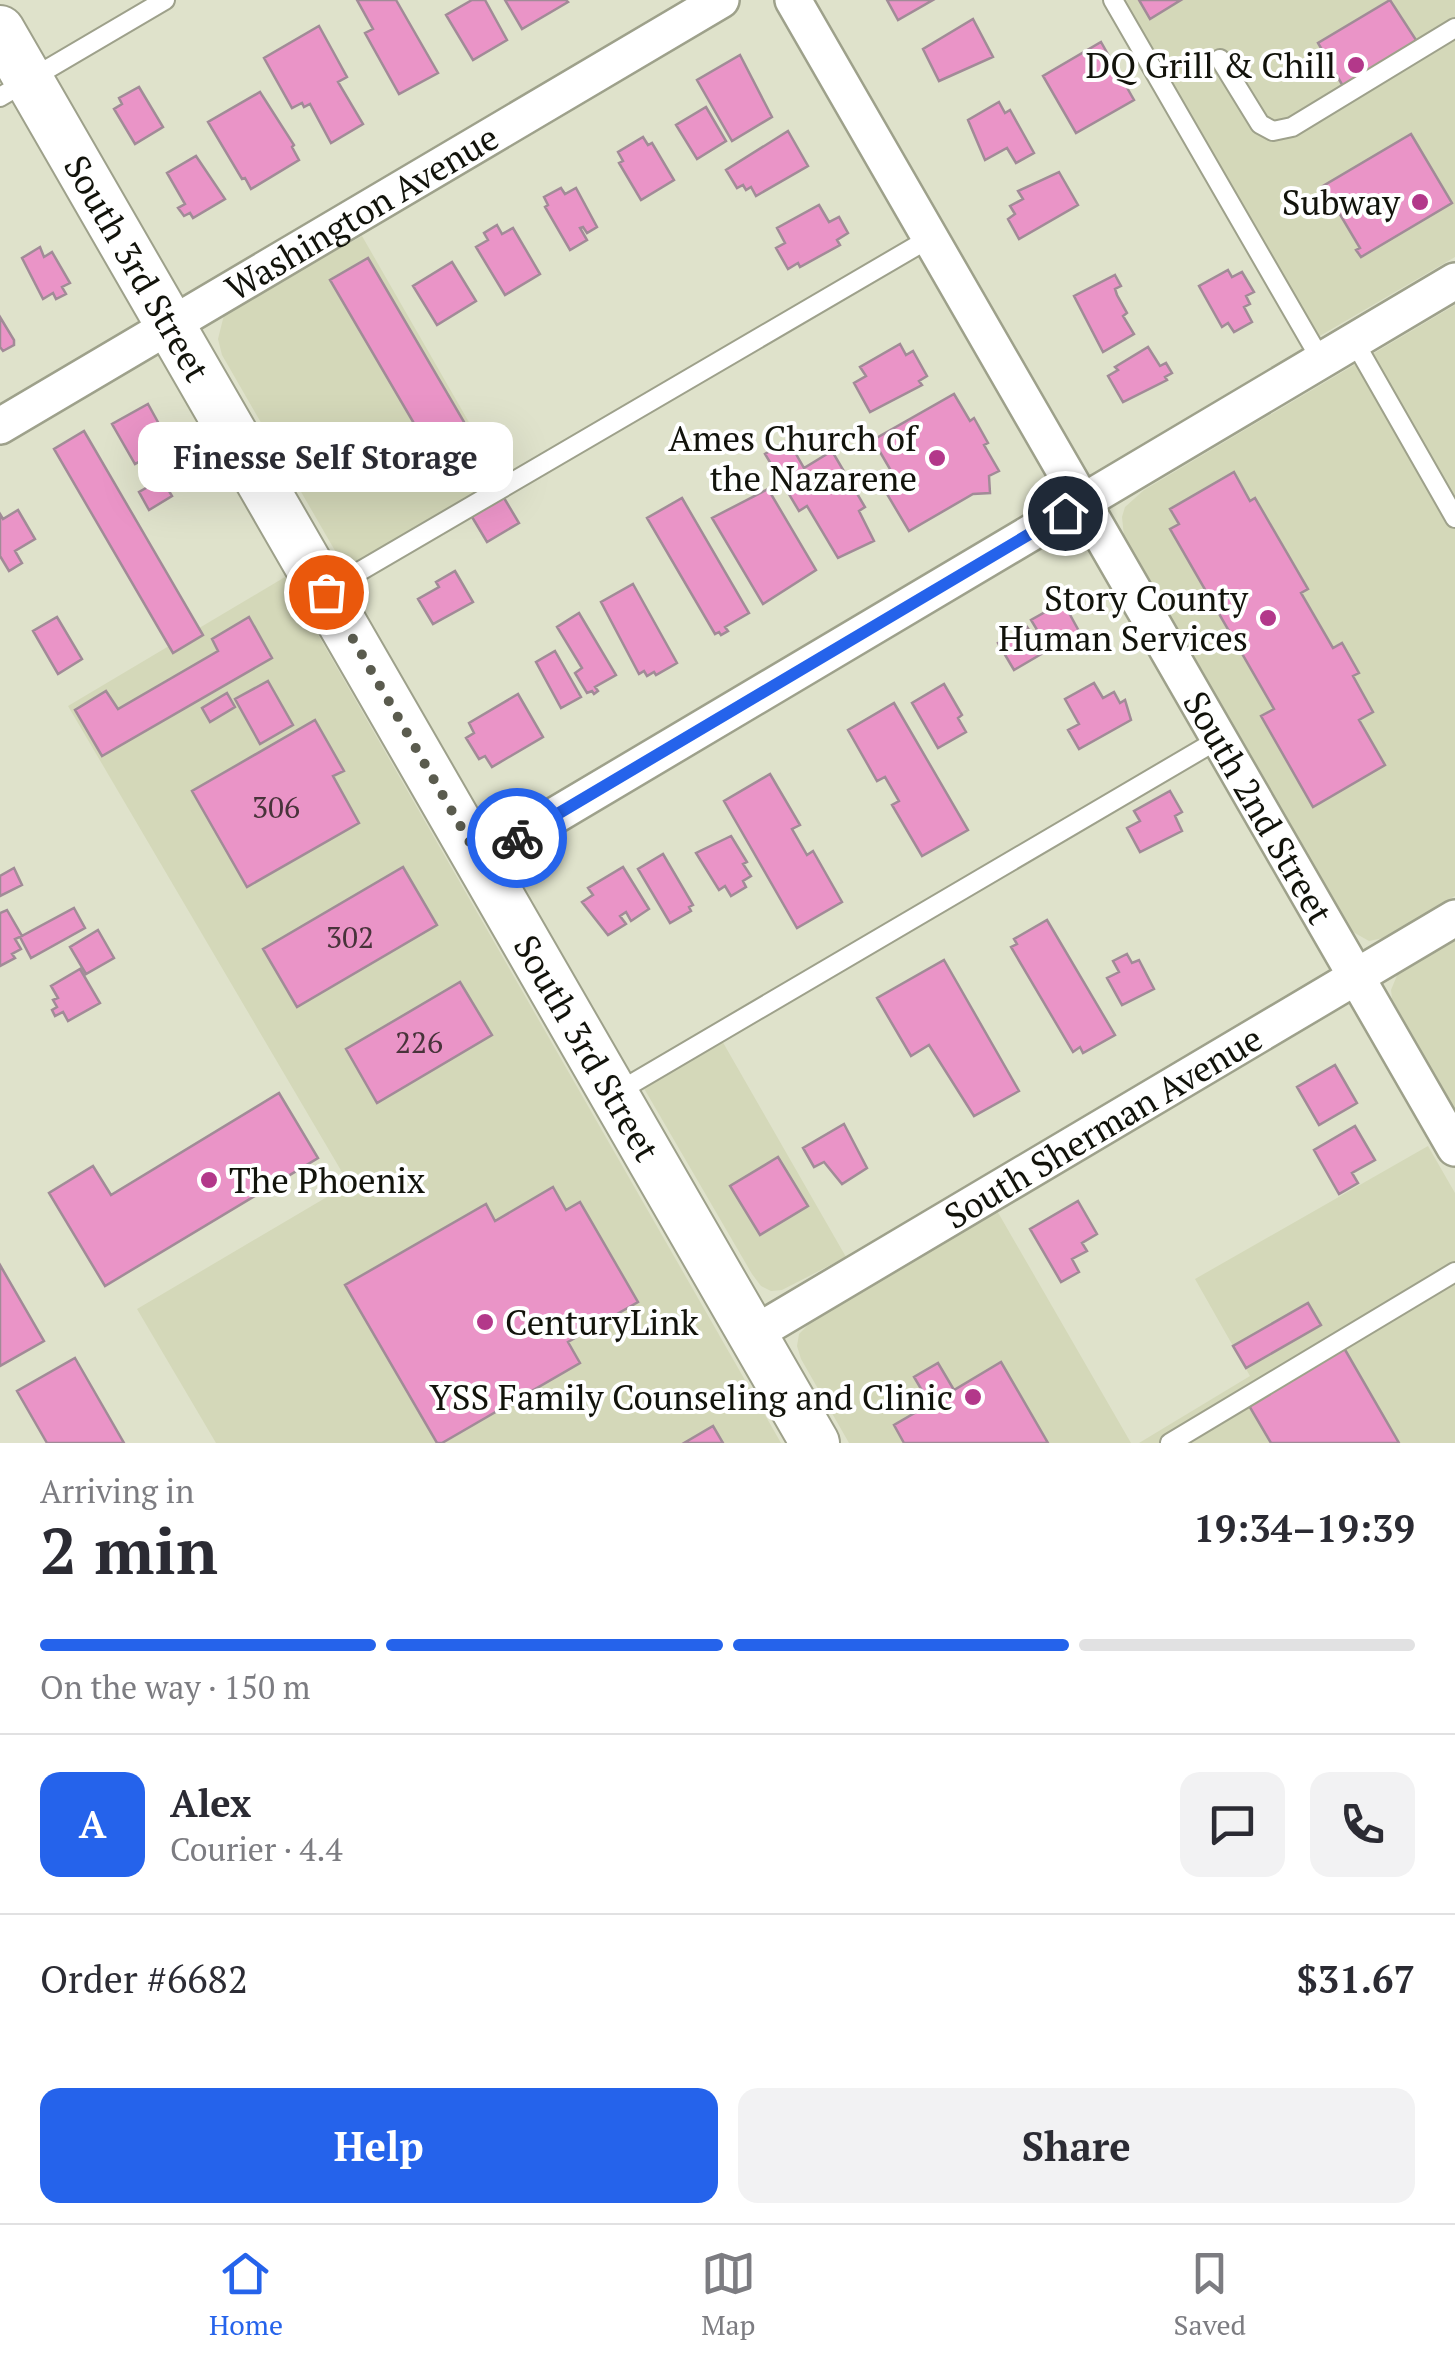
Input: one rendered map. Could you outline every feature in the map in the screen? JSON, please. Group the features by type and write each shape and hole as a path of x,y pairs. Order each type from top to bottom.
{"main road":[{"name":"South 3rd Street","path":"0,30 15,88 172,324 815,1443"}],"street":[{"name":"Washington Avenue","path":"0,426 721,0"},
{"name":"South 2nd Street","path":"793,0 1455,1148"},
{"path":"480,860 1455,281"},
{"name":"South Sherman Avenue","path":"752,1335 1455,918"}],"lane":[{"path":"15,88 166,0"},
{"path":"1114,0 1321,360"},
{"path":"1220,59 1260,124 1273,131 1292,126 1455,28"},
{"path":"326,592 930,238"},
{"path":"1354,341 1455,518"},
{"path":"614,1094 1219,739"},
{"path":"1170,1443 1455,1272"}],"shaded area":[{"path":"1118,0 1455,0 1455,257 1313,340"},
{"path":"362,236 501,478 345,568 222,355 218,339 224,315 232,308"},
{"path":"1455,305 1455,896 1383,938 1369,941 1353,932 1342,918 1124,536 1122,517 1125,507 1144,490"},
{"path":"285,577 781,1443 216,1443 137,1309 349,1184 68,706"},
{"path":"1455,937 1455,1110 1392,999 1391,990 1398,973"},
{"path":"721,1039 846,1257 782,1290 771,1291 761,1286 752,1274 642,1085"},
{"path":"1428,1146 1455,1193 1455,1443 1139,1443 1250,1376 1195,1279"},
{"path":"996,1209 1131,1443 849,1443 801,1359 799,1334 822,1311"}],"building":[{"path":"357,0 396,0 438,73 399,94 365,33 373,29"},
{"path":"472,0 485,0 507,40 473,60 446,15"},
{"path":"505,0 566,0 568,2 522,29"},
{"path":"887,0 933,0 898,20"},
{"path":"1139,0 1181,0 1150,19"},
{"name":"DQ Grill & Chill","path":"1390,0 1418,43 1344,88 1318,43"},
{"path":"973,19 993,57 939,81 923,49"},
{"path":"319,26 347,77 338,82 363,124 331,143 310,104 292,108 264,58"},
{"path":"1101,42 1134,100 1076,133 1043,76"},
{"path":"740,55 772,117 732,141 697,80"},
{"path":"139,87 163,127 135,144 114,109 122,104 119,98"},
{"path":"260,92 294,145 299,160 251,189 208,122"},
{"path":"999,102 1005,113 1010,110 1034,153 1016,163 1007,148 985,160 968,120"},
{"path":"706,107 726,141 697,159 676,125"},
{"path":"788,131 808,166 756,196 751,187 737,188 726,170"},
{"path":"1411,134 1452,203 1361,257 1356,250 1360,248 1323,186"},
{"path":"643,137 648,145 652,143 674,180 641,200 619,163 623,161 618,152"},
{"path":"196,156 225,199 193,218 190,213 184,216 178,208 185,204 167,173"},
{"path":"1059,172 1078,205 1019,239 1008,219 1015,214 1010,206 1023,199 1018,191"},
{"path":"561,188 565,194 576,188 597,227 587,233 580,228 587,240 570,250 545,207 548,205 544,197"},
{"path":"819,205 829,222 839,217 848,233 837,240 840,245 800,267 798,263 788,269 776,248 785,243 777,228"},
{"path":"497,225 502,234 513,228 540,274 505,295 476,247 488,240 484,233"},
{"path":"40,247 44,257 52,252 70,283 62,287 66,294 56,299 53,293 43,299 22,258"},
{"path":"368,258 474,439 436,461 330,280"},
{"path":"452,262 476,301 437,325 413,286"},
{"path":"1228,270 1232,277 1242,272 1254,292 1246,296 1250,304 1244,307 1252,322 1234,332 1228,323 1222,327 1199,286"},
{"path":"1115,275 1121,286 1115,289 1127,313 1123,316 1134,334 1103,352 1074,296"},
{"path":"0,317 14,340 14,345 3,351 0,347"},
{"path":"900,344 906,355 913,351 927,376 919,381 922,385 870,412 854,383 866,376 860,367"},
{"path":"1148,347 1160,366 1166,363 1172,373 1165,377 1167,380 1123,402 1108,376 1118,370 1115,367"},
{"name":"Ames Church of the Nazarene","path":"954,394 970,421 974,418 999,471 989,476 990,493 973,494 909,531 884,489 897,481 873,440"},
{"path":"148,404 170,444 135,464 112,424"},
{"path":"84,431 203,635 173,653 54,449"},
{"path":"788,440 804,468 832,451 865,507 859,511 874,541 838,558 807,506 799,511 765,454"},
{"name":"Story County Human Services","path":"1234,472 1250,501 1255,498 1308,589 1301,593 1333,648 1342,643 1359,673 1353,676 1373,712 1359,720 1385,765 1313,807 1261,716 1274,709 1170,529 1179,524 1170,509"},
{"path":"162,479 172,496 149,510 139,492"},
{"path":"768,489 816,570 763,604 712,518"},
{"path":"501,493 519,523 487,542 469,512"},
{"path":"682,498 749,613 725,627 728,631 721,635 715,634 647,518"},
{"path":"18,510 35,539 15,551 22,563 9,571 0,556 0,514 3,519"},
{"path":"455,571 473,602 433,624 418,599 439,587 436,582"},
{"path":"633,584 677,663 656,675 654,672 647,676 644,671 639,674 601,602"},
{"path":"1063,602 1080,633 1050,650 1045,642 1039,645 1043,653 1014,670 998,643 1027,627 1033,636 1039,633 1031,620"},
{"path":"579,613 616,675 595,687 598,691 594,694 587,693 575,673 582,668 557,627"},
{"path":"57,617 82,659 58,674 33,631"},
{"path":"249,617 272,658 102,756 75,710 106,691 118,709 218,651 212,639"},
{"path":"555,651 581,697 561,708 536,662"},
{"path":"268,681 293,725 260,744 235,699"},
{"path":"1094,683 1103,698 1114,692 1120,703 1125,700 1131,720 1079,749 1068,730 1079,724 1065,699"},
{"path":"944,684 962,715 958,718 966,732 938,748 912,703"},
{"path":"227,693 235,707 210,722 202,708"},
{"path":"518,694 543,737 492,767 485,756 479,759 466,738 474,733 469,723"},
{"path":"894,703 968,830 922,856 892,805 899,801 885,777 877,781 848,730"},
{"path":"315,720 344,771 333,776 359,823 247,887 192,791"},
{"path":"770,774 800,825 792,829 807,855 813,851 842,902 797,928 724,801"},
{"path":"1170,791 1182,812 1175,816 1182,831 1140,852 1127,828 1140,821 1134,811"},
{"path":"731,836 751,876 743,881 746,887 731,896 725,886 719,890 696,853"},
{"path":"663,854 693,905 689,907 691,911 670,923 638,869"},
{"path":"403,867 437,925 297,1007 263,949"},
{"path":"623,867 649,909 631,921 626,912 620,916 626,924 608,935 582,902 593,895 588,888"},
{"path":"14,868 22,885 0,896 0,876"},
{"path":"74,908 85,928 31,958 20,937"},
{"path":"7,910 22,936 15,939 21,949 12,954 15,958 0,966 0,913"},
{"path":"1047,920 1115,1035 1083,1053 1080,1047 1073,1052 1011,947 1017,944 1014,939"},
{"path":"98,930 114,958 86,974 70,947"},
{"path":"1127,954 1132,963 1139,960 1154,989 1122,1005 1107,978 1119,972 1113,961"},
{"path":"944,960 1019,1091 974,1116 929,1045 911,1056 877,998"},
{"path":"80,969 100,1003 68,1021 63,1012 55,1016 52,1010 57,1007 53,1000 58,998 51,986"},
{"path":"460,982 492,1035 377,1103 346,1049"},
{"path":"1335,1065 1357,1103 1319,1125 1297,1087"},
{"name":"The Phoenix","path":"279,1093 318,1158 105,1286 49,1193 93,1166 111,1195"},
{"path":"844,1124 867,1168 842,1184 824,1162 814,1167 803,1148"},
{"path":"1355,1126 1375,1160 1352,1173 1358,1183 1339,1194 1314,1150"},
{"path":"778,1157 808,1206 760,1235 730,1186"},
{"name":"CenturyLink","path":"553,1187 566,1210 580,1202 638,1302 568,1342 580,1363 437,1443 345,1285 486,1204 495,1221"},
{"path":"1078,1201 1097,1234 1082,1243 1087,1251 1072,1259 1079,1272 1061,1282 1030,1229"},
{"path":"0,1265 44,1341 0,1366"},
{"path":"1308,1303 1321,1325 1246,1368 1233,1346"},
{"path":"1344,1348 1399,1443 1271,1443 1248,1404"},
{"path":"75,1358 124,1443 47,1443 17,1391"},
{"name":"YSS Family Counseling and Clinic","path":"1001,1362 1048,1443 904,1443 894,1425 930,1404 914,1377 938,1363 954,1390"},
{"path":"713,1426 723,1443 684,1443"}],"way so far":[{"path":"326,592 480,860 517,838"}],"place":[{"name":"DQ Grill & Chill","path":"1356,65"},
{"name":"Subway","path":"1420,202"},
{"name":"Ames Church of the Nazarene","path":"937,458"},
{"name":"Finesse Self Storage","path":"326,592"},
{"name":"Story County Human Services","path":"1268,618"},
{"name":"The Phoenix","path":"209,1180"},
{"name":"CenturyLink","path":"485,1322"},
{"name":"YSS Family Counseling and Clinic","path":"973,1397"}],"route":[{"path":"517,838 1065,513"}]}
